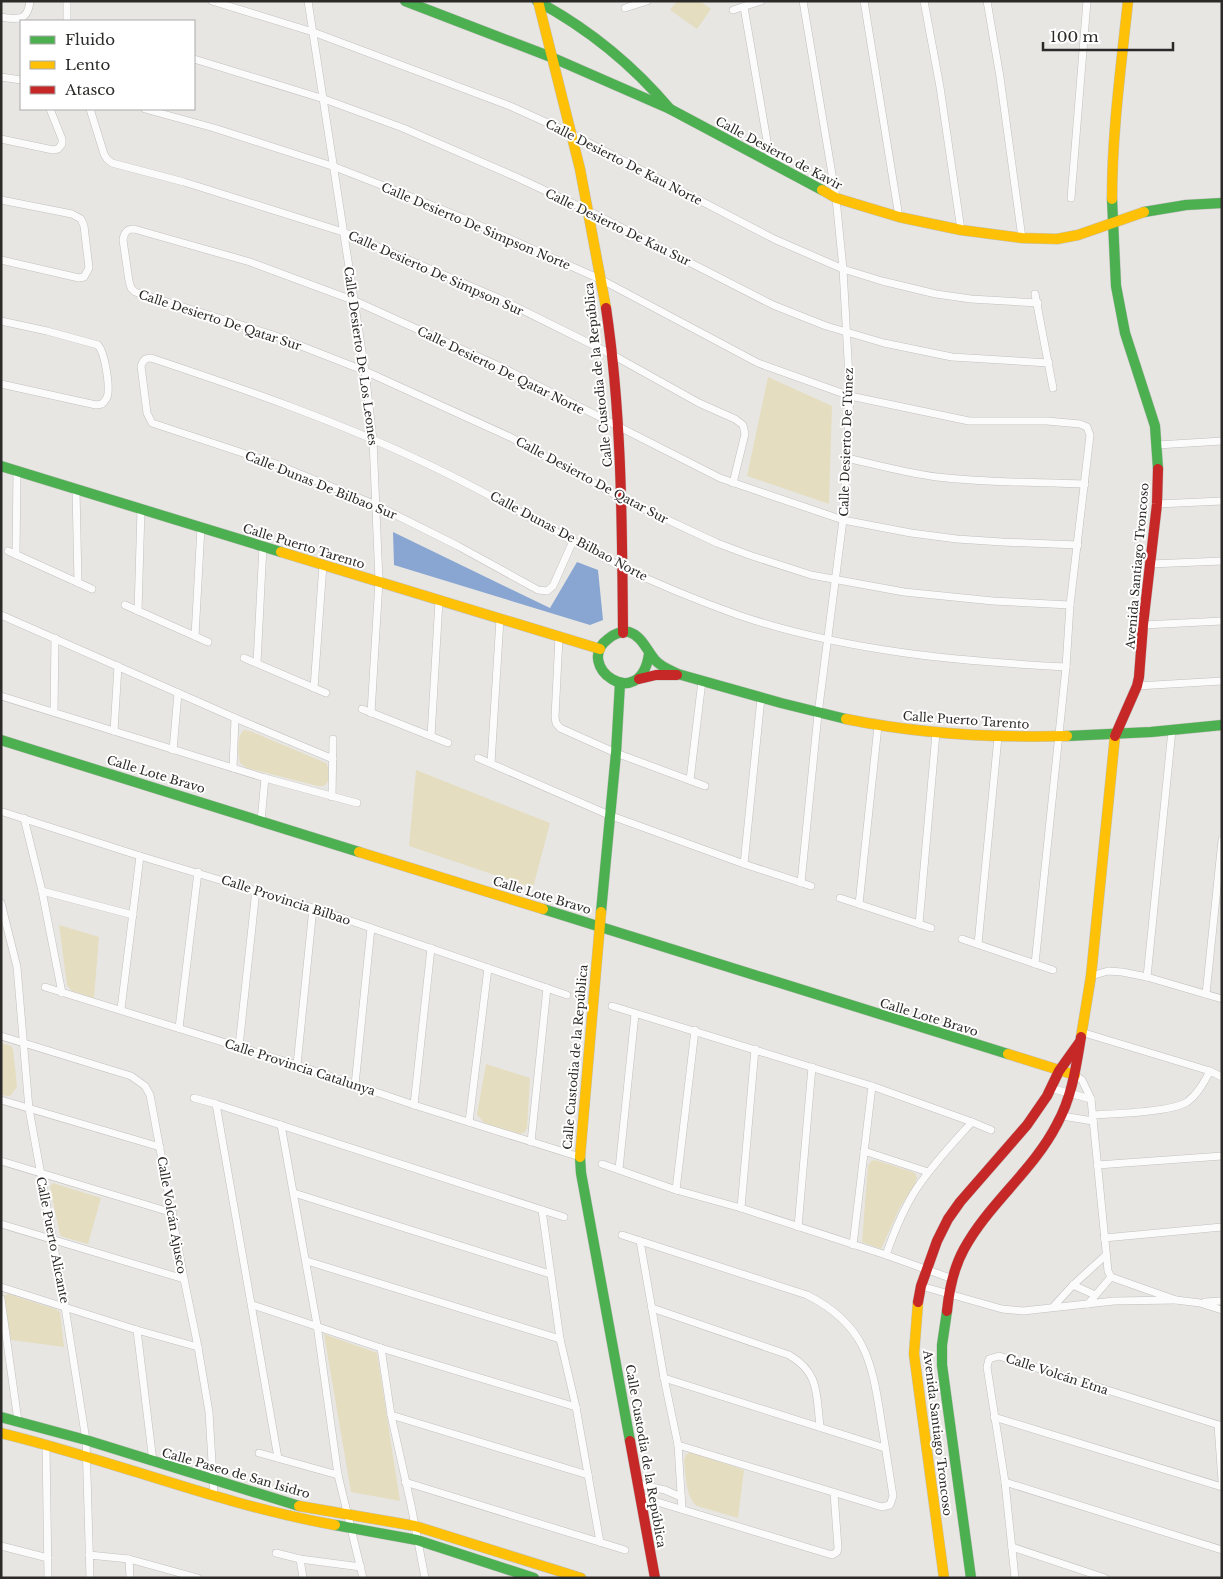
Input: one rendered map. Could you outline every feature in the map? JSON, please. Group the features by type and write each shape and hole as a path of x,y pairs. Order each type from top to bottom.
{"street":[{"path":"1,17 19,19 26,15 30,1"},
{"path":"67,1 67,20"},
{"name":"Calle Desierto De Kau Norte","path":"212,1 313,32 510,106 572,134 774,239 843,269 936,294 971,299 1038,303"},
{"name":"Calle Desierto De Los Leones","path":"308,1 355,301 373,440 379,581 371,713"},
{"name":"Calle Desierto de Kavir","path":"405,1 551,57 670,110 836,198 899,217 961,230 1022,238 1057,239 1078,235 1148,211 1186,205 1222,203"},
{"path":"625,8 647,1"},
{"path":"733,10 762,1"},
{"name":"Calle Desierto De Túnez","path":"801,883 818,714 843,520 850,396 843,269 836,198 803,1"},
{"path":"864,1 899,217"},
{"path":"924,1 940,87 961,230"},
{"path":"987,1 1000,77 1022,238"},
{"path":"1071,198 1087,1"},
{"name":"Avenida Santiago Troncoso","path":"972,1578 942,1366 942,1345 949,1294 963,1250 974,1231 1036,1156 1062,1116 1075,1075 1091,976 1115,734 1137,686 1139,677 1157,504 1155,426 1125,333 1116,286 1112,222 1112,174 1128,1"},
{"name":"Calle Desierto de Kavir","path":"538,2 582,28 613,50 650,84 670,110"},
{"name":"Calle Custodia de la República","path":"538,2 572,134 602,280 611,354 622,498 623,632"},
{"path":"744,7 771,164"},
{"name":"Calle Desierto De Kau Sur","path":"195,59 324,99 428,138 589,211 773,305 826,326 884,343 952,357 1049,363"},
{"path":"1,77 20,80"},
{"path":"1,139 53,150 58,149 62,144 62,139 50,110"},
{"name":"Calle Desierto De Simpson Sur","path":"90,110 104,154 107,160 112,163 184,182 343,232 498,298 611,354 699,403 734,419 743,426 745,434 733,483"},
{"name":"Calle Desierto De Simpson Norte","path":"148,110 214,128 335,167 465,219 602,280 758,363 850,396 969,421 1047,421 1080,424 1087,427 1090,435 1085,484"},
{"path":"1,200 76,215 81,219 84,226 89,268 84,277 79,278 1,260"},
{"name":"Calle Desierto De Qatar Norte","path":"131,288 123,240 124,233 128,229 134,229 250,262 355,301 503,368 617,427 733,483 843,520 911,533 957,539 1078,545"},
{"name":"Calle Desierto De Qatar Sur","path":"131,288 140,294 273,335 365,372 510,437 622,498 749,556 811,575 944,597 1070,605"},
{"path":"1036,294 1054,388"},
{"path":"1,321 98,345 102,350 108,394 102,404 96,406 1,384"},
{"name":"Calle Dunas De Bilbao Norte","path":"146,358 151,358 244,389 425,462 623,567 737,614 778,627 893,652 982,662 1066,666"},
{"name":"Calle Dunas De Bilbao Sur","path":"146,358 141,366 147,413 152,422 273,463 376,505 543,591 553,586 573,541"},
{"path":"1157,446 1222,441"},
{"path":"847,458 911,473 951,478 1002,482 1085,484 1070,605 1066,666 1034,964"},
{"name":"Calle Puerto Tarento","path":"1,466 600,650"},
{"path":"16,555 18,472"},
{"path":"76,489 78,583"},
{"path":"1157,504 1222,500"},
{"path":"138,611 141,509"},
{"path":"196,636 201,527"},
{"path":"256,663 263,546"},
{"path":"8,552 92,589"},
{"path":"1150,564 1222,561"},
{"path":"314,688 323,565"},
{"path":"431,736 439,601"},
{"path":"126,605 208,642"},
{"path":"1,615 333,759"},
{"path":"491,763 500,619"},
{"path":"1143,625 1222,621"},
{"path":"623,632 637,636 647,647 649,654 647,669 637,680 628,683 611,680 600,667 598,658 600,650 609,637 623,632"},
{"path":"559,637 556,723 567,732 616,753 705,786"},
{"path":"54,712 55,638"},
{"name":"Calle Puerto Tarento","path":"649,654 662,666 702,681 818,714 878,726 936,733 1057,738 1222,725"},
{"path":"244,658 326,693"},
{"path":"114,731 118,666"},
{"name":"Calle Puerto Tarento","path":"637,680 656,675 685,675"},
{"path":"690,780 702,681"},
{"path":"1137,686 1222,681"},
{"name":"Calle Custodia de la República","path":"620,683 616,753 599,926 580,1157 581,1173 655,1578"},
{"path":"173,750 178,693"},
{"path":"1,696 265,778 357,803"},
{"path":"744,864 761,698"},
{"path":"362,709 448,743"},
{"path":"233,768 235,718"},
{"path":"859,904 878,726"},
{"path":"1147,977 1172,730"},
{"path":"919,924 936,733"},
{"path":"978,944 998,737"},
{"path":"332,797 333,739"},
{"name":"Calle Lote Bravo","path":"1,740 1075,1075"},
{"path":"478,758 609,815 811,886"},
{"path":"262,821 265,778"},
{"name":"Calle Provincia Bilbao","path":"3,812 312,908 567,995"},
{"path":"24,818 42,890 62,993"},
{"path":"1206,994 1222,840"},
{"path":"121,1009 140,856"},
{"path":"179,1028 198,872"},
{"path":"42,890 133,916"},
{"path":"239,1046 256,890"},
{"path":"840,898 931,928"},
{"name":"Calle Puerto Alicante","path":"1,903 17,967 29,1109 66,1307 86,1440 90,1578"},
{"path":"297,1065 312,908"},
{"path":"355,1085 370,928"},
{"path":"962,939 1053,970"},
{"path":"414,1104 431,948"},
{"path":"469,1122 488,968"},
{"path":"1091,976 1101,972 1115,971 1147,977 1222,999"},
{"name":"Calle Provincia Catalunya","path":"45,986 62,993 121,1009 239,1046 580,1157"},
{"path":"531,1142 547,988"},
{"path":"612,1006 872,1086 991,1130"},
{"path":"619,1169 635,1014"},
{"path":"676,1190 695,1030"},
{"name":"Calle Volcán Ajusco","path":"1,1036 131,1076 145,1086 150,1095 209,1412 214,1496"},
{"path":"1080,1037 1210,1071 1222,1077"},
{"name":"Avenida Santiago Troncoso","path":"944,1578 914,1354 916,1311 921,1286 937,1241 948,1220 960,1202 1022,1132 1046,1096 1080,1037"},
{"path":"741,1208 755,1049"},
{"path":"798,1227 812,1067"},
{"path":"1062,1116 1092,1118 1155,1110 1186,1103 1198,1092 1210,1071"},
{"path":"1075,1075 1082,1080 1091,1099 1108,1271 1111,1277 1176,1300"},
{"path":"853,1245 872,1086"},
{"path":"1050,1088 1091,1099"},
{"path":"194,1098 564,1217"},
{"path":"1,1100 160,1146"},
{"path":"216,1104 278,1458"},
{"path":"886,1255 898,1223 916,1189 928,1172 972,1122"},
{"path":"281,1125 317,1325 338,1475 363,1578"},
{"path":"864,1151 928,1172"},
{"path":"1097,1165 1222,1156"},
{"path":"1,1161 173,1213"},
{"path":"602,1164 676,1190 741,1208 886,1255 953,1279"},
{"path":"294,1193 550,1274"},
{"path":"542,1210 560,1339 576,1407 600,1542"},
{"path":"1,1224 184,1279"},
{"path":"1104,1238 1222,1227"},
{"path":"622,1234 806,1295 834,1312 847,1323 866,1351 876,1386 893,1496 890,1505 882,1507 678,1445"},
{"path":"640,1241 678,1445 682,1509"},
{"path":"1053,1307 1073,1285 1106,1255"},
{"path":"306,1260 560,1339"},
{"path":"1088,1304 1111,1277"},
{"path":"1073,1285 1095,1295"},
{"path":"921,1286 1012,1310 1029,1311 1114,1301 1176,1300 1200,1303 1222,1310"},
{"path":"1,1287 198,1347"},
{"path":"1,1299 18,1421"},
{"path":"1200,1303 1222,1301"},
{"path":"252,1306 317,1325 381,1348 576,1407"},
{"path":"652,1308 789,1355 801,1362 809,1370 814,1383 820,1426"},
{"path":"138,1330 153,1462"},
{"path":"381,1348 391,1415 425,1578"},
{"name":"Calle Volcán Etna","path":"1015,1578 1005,1482 987,1367 989,1359 999,1356 1220,1426"},
{"path":"664,1378 885,1448"},
{"path":"391,1415 588,1476"},
{"name":"Calle Paseo de San Isidro","path":"1,1417 86,1440 299,1506 415,1526 581,1578"},
{"path":"994,1417 1222,1487"},
{"path":"1220,1426 1222,1482"},
{"path":"1,1433 46,1444 214,1496 298,1519 417,1540 534,1578"},
{"path":"46,1444 48,1578"},
{"path":"260,1453 338,1475"},
{"path":"405,1482 625,1550"},
{"path":"1005,1482 1222,1550"},
{"path":"638,1484 665,1490 681,1497"},
{"path":"641,1497 832,1555 835,1554 838,1548 834,1493"},
{"path":"1,1546 48,1558"},
{"path":"1012,1547 1105,1578"},
{"path":"276,1553 300,1559 361,1567"},
{"path":"89,1555 129,1559 198,1578"},
{"path":"129,1559 130,1578"},
{"path":"300,1559 303,1578"}],"shaded area":[{"path":"677,1 700,1 711,9 697,29 670,10"},
{"path":"768,377 832,406 829,504 747,476"},
{"path":"244,730 326,763 329,780 324,786 318,786 247,768 240,763 238,750 241,733"},
{"path":"416,770 550,823 533,888 409,846"},
{"path":"59,925 99,937 94,998 72,991 67,985"},
{"path":"1,1043 11,1046 13,1049 17,1087 10,1096 1,1095"},
{"path":"486,1064 530,1078 527,1128 525,1132 520,1134 484,1123 477,1114"},
{"path":"875,1160 915,1173 917,1178 900,1207 881,1249 862,1242 868,1166 871,1161"},
{"path":"53,1183 101,1198 88,1244 60,1235 50,1187"},
{"path":"8,1294 60,1312 64,1347 11,1340 4,1300 5,1295"},
{"path":"324,1334 377,1353 400,1501 351,1492"},
{"path":"690,1452 744,1470 738,1518 697,1506 693,1502 688,1491 684,1460"}],"water":[{"path":"393,532 550,608 577,562 598,570 603,620 590,625 394,565"}],"traffic: fast":[{"path":"405,1 551,57 670,109 822,190"},
{"path":"537,1 574,23 609,49 641,77 670,109"},
{"path":"1112,199 1116,286 1125,333 1155,426 1158,469"},
{"path":"1144,212 1186,205 1222,203"},
{"path":"1,466 281,552"},
{"path":"649,654 643,672 634,681 623,683 612,679 603,671 598,661 599,650 608,639 618,633 629,632 641,640 657,662 678,674 846,719"},
{"path":"601,912 616,753 620,683"},
{"path":"1067,736 1151,732 1222,725"},
{"path":"1,740 359,852"},
{"path":"543,909 1008,1054"},
{"path":"580,1157 581,1173 630,1441"},
{"path":"947,1311 942,1345 942,1365 971,1578"},
{"path":"1,1417 86,1440 299,1506"},
{"path":"335,1525 417,1540 534,1578"}],"traffic: slow":[{"path":"538,1 580,169 606,308"},
{"path":"1112,199 1115,125 1128,1"},
{"path":"822,190 836,198 899,217 961,230 1022,238 1057,239 1078,235 1144,212"},
{"path":"281,552 600,649"},
{"path":"846,719 956,734 1067,736"},
{"path":"1081,1037 1091,976 1115,736"},
{"path":"359,852 543,909"},
{"path":"580,1157 601,912"},
{"path":"1008,1054 1075,1075"},
{"path":"918,1302 914,1354 944,1578"},
{"path":"1,1433 250,1506 335,1525"},
{"path":"299,1506 415,1526 581,1578"}],"traffic: jam":[{"path":"606,308 618,429 623,633"},
{"path":"1115,736 1137,686 1139,677 1157,504 1158,469"},
{"path":"639,679 656,675 677,675"},
{"path":"947,1311 957,1263 964,1249 974,1232 1036,1157 1062,1114 1073,1082 1081,1037"},
{"path":"918,1302 921,1286 937,1241 948,1219 960,1202 1027,1125 1047,1096 1059,1071 1079,1043"},
{"path":"630,1441 655,1578"}]}
